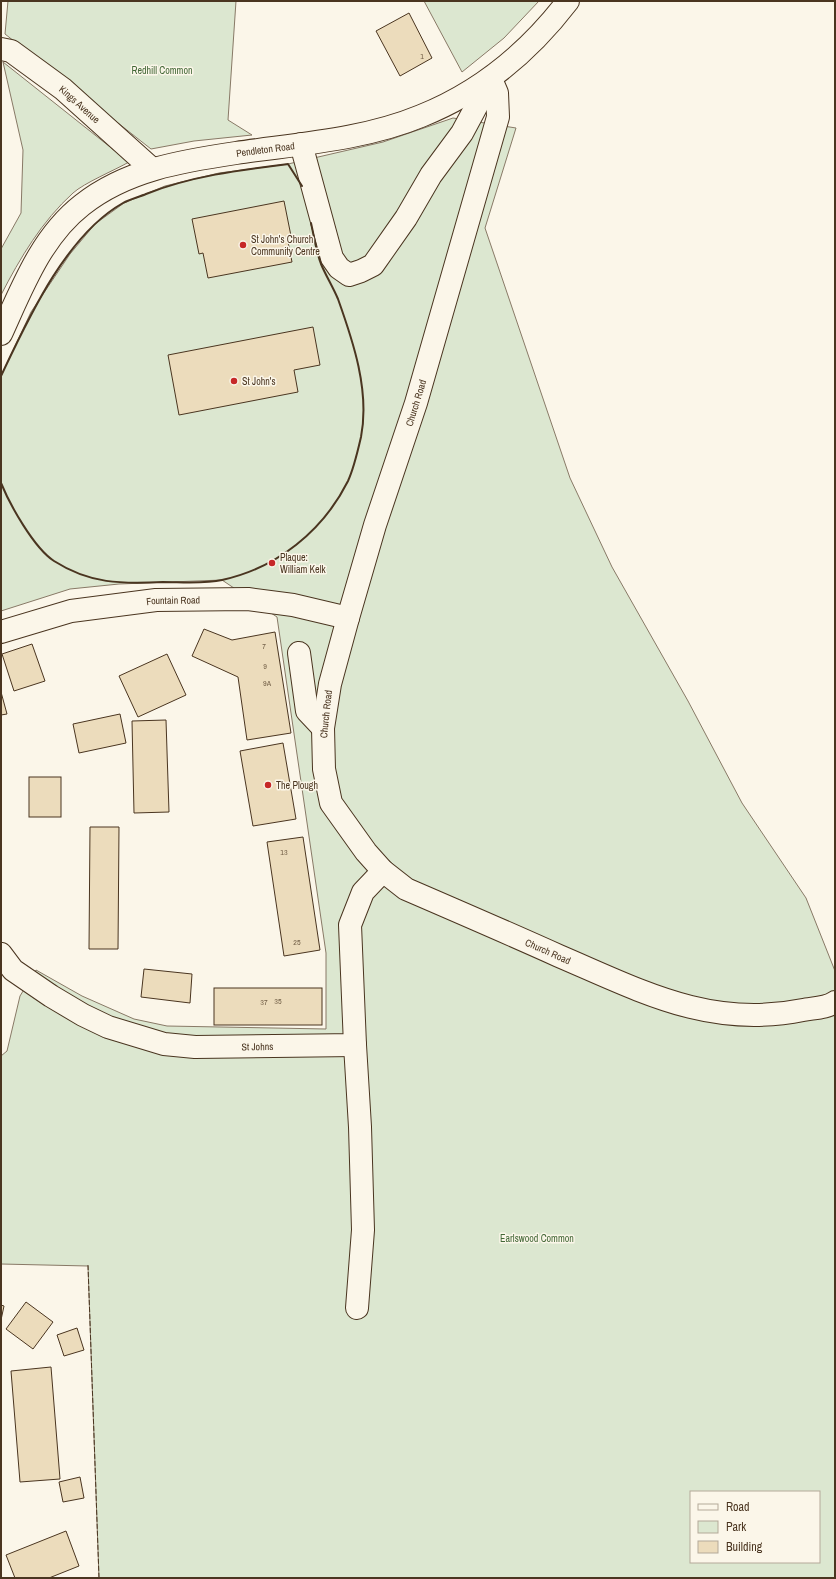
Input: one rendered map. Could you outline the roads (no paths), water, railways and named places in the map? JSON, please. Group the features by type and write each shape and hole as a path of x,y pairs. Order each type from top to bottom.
{"street":[{"name":"Pendleton Road","path":"1,334 32,267 57,229 82,205 115,184 152,169 197,159 301,144 376,130 420,116 459,98 491,79 517,57 568,1"},
{"name":"Kings Avenue","path":"1,49 11,51 63,89 152,169"},
{"path":"301,144 332,258 339,268 349,275 361,271 373,264 406,218 431,174 462,133 491,79"},
{"name":"Church Road","path":"491,79 497,93 498,117 416,403 375,525 330,684 323,728 324,769 331,803 366,852 383,871 406,889 650,995 692,1009 732,1014 784,1014 835,1002"},
{"name":"Fountain Road","path":"1,632 71,611 156,600 248,600 293,606 348,618"},
{"path":"299,653 307,711 323,728"},
{"path":"357,1308 363,1230 360,1127 350,925 363,892 383,871"},
{"name":"St Johns","path":"1,954 13,970 51,996 83,1015 108,1027 164,1044 195,1047 356,1045"}],"place":[{"name":"St John's Church Community Centre","path":"243,245"},
{"name":"St John's","path":"234,381"},
{"name":"Plaque: William Kelk","path":"272,563"},
{"name":"The Plough","path":"268,785"}],"park label":[{"name":"Redhill Common","path":"162,70"},
{"name":"Earlswood Common","path":"537,1238"}]}
